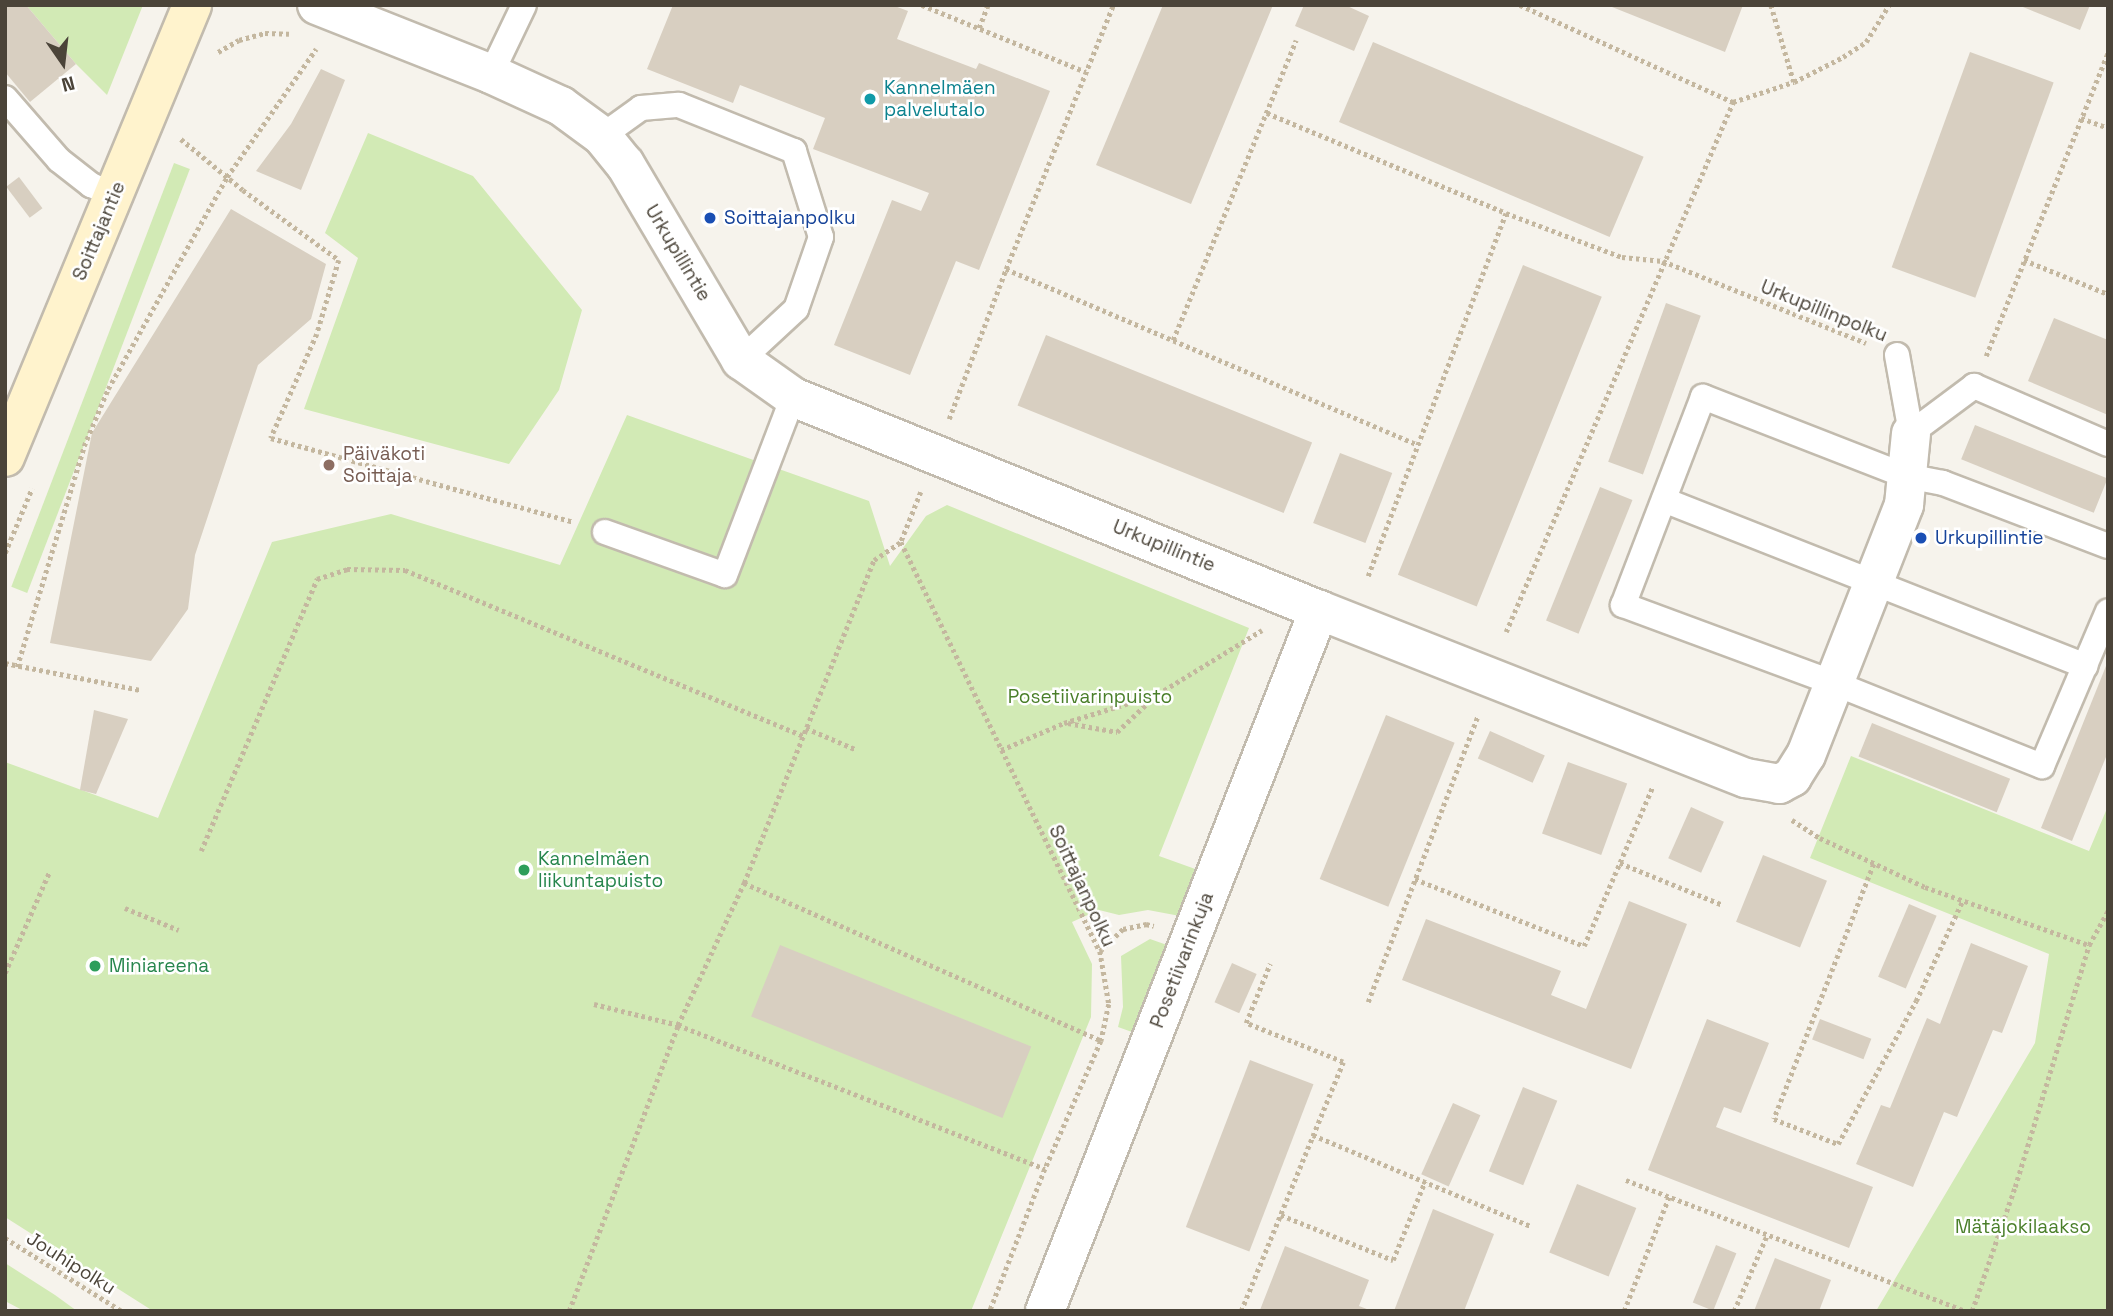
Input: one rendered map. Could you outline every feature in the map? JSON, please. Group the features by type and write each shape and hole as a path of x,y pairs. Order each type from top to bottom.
{"main road":[{"name":"Soittajantie","path":"5,457 192,5"}],"street":[{"name":"Urkupillintie","path":"309,28 491,74 561,106 602,136 625,164 741,360 793,397 1319,610 1720,768 1769,784"},
{"path":"1769,784 1779,784 1792,777 1806,755 1904,505 1910,433"},
{"name":"Posetiivarinkuja","path":"1045,1311 1319,610"}],"lane":[{"path":"491,74 524,5"},
{"path":"5,98 59,160 91,185 114,195"},
{"path":"602,136 641,108 679,105 794,151 821,236 796,309 741,360"},
{"path":"1897,355 1910,433 1974,386 2108,444"},
{"path":"605,532 725,575 793,397"},
{"path":"2108,546 1943,482 1906,476 1703,397 1623,605 1834,683 2042,766 2108,611"},
{"path":"1664,500 2086,666"}],"path":[{"path":"922,5 1087,72"},
{"path":"979,28 988,5"},
{"path":"952,411 1006,269 1113,5"},
{"path":"1520,5 1733,102 1794,82 1866,42 1889,5"},
{"path":"1771,5 1794,82"},
{"path":"17,667 84,446 108,389 227,177 319,43 309,28 265,33 239,40 217,52 211,62"},
{"path":"1172,340 1296,40"},
{"path":"1974,386 2108,52"},
{"path":"1506,632 1733,102"},
{"name":"Urkupillinpolku","path":"1267,113 1506,213 1622,257 1663,261 1897,355"},
{"path":"2081,118 2108,128"},
{"path":"172,149 178,136 227,177 339,260 317,334 271,438 579,523"},
{"path":"1368,576 1506,213"},
{"path":"2025,260 2108,294"},
{"path":"1006,269 1416,444"},
{"path":"5,553 37,477"},
{"path":"569,1311 678,1025 744,883 874,560 901,542 923,486"},
{"name":"Soittajanpolku","path":"901,542 1100,951 1109,1004 1101,1041 1045,1169 990,1311"},
{"path":"201,851 317,579 346,569 405,570 803,736"},
{"path":"1064,723 1117,732 1158,694 1267,626 1319,610"},
{"path":"5,663 140,690"},
{"path":"1001,750 1064,723 1158,694"},
{"path":"1368,1002 1480,712"},
{"path":"806,729 855,749"},
{"path":"1415,879 1584,946 1656,779"},
{"path":"1769,784 1794,823 1874,864 1962,902 2089,945"},
{"path":"1620,863 1723,905"},
{"path":"1874,864 1774,1119 1838,1144 1916,1001 1962,902"},
{"path":"5,973 49,873"},
{"path":"744,883 1144,1058"},
{"path":"125,908 179,930"},
{"path":"1626,1180 1969,1311 2015,1187 2089,945 2108,911"},
{"path":"1100,951 1123,929 1146,923 1192,935"},
{"path":"1241,1311 1343,1062 1246,1023 1270,964"},
{"path":"594,1004 678,1025 1045,1169"},
{"path":"1313,1135 1531,1226"},
{"path":"1281,1215 1393,1260 1425,1181"},
{"path":"1624,1311 1669,1197"},
{"path":"1734,1311 1767,1235"},
{"name":"Jouhipolku","path":"5,1238 122,1311"}],"green space":[{"path":"26,5 143,5 107,95 76,64"},
{"path":"368,133 473,176 582,310 559,390 509,464 304,409 358,258 325,233"},
{"path":"174,163 190,169 27,593 11,587"},
{"name":"Kannelmäen liikuntapuisto","path":"627,415 869,501 890,566 926,516 947,505 1249,628 1159,856 1198,870 1180,916 1148,910 1119,915 1099,910 1072,922 1092,964 1091,1017 971,1311 153,1311 5,1217 5,762 158,818 272,542 391,514 560,565"},
{"name":"Mätäjokilaakso","path":"1851,756 2089,851 2108,806 2108,1311 1876,1311 2035,1043 2049,954 1810,858"},
{"path":"1150,939 1167,945 1132,1032 1118,1027 1123,1007 1121,956"},
{"path":"5,1263 77,1311 24,1311 5,1301"}],"building":[{"path":"5,5 26,5 76,64 30,102 5,72"},
{"path":"673,5 892,5 908,11 897,39 976,69 979,63 1050,91 979,270 956,261 910,375 834,345 892,200 921,211 929,193 813,149 825,118 740,85 733,103 647,69"},
{"path":"1163,5 1273,5 1191,204 1096,165"},
{"path":"1304,5 1345,5 1369,16 1354,51 1295,26"},
{"path":"1607,5 1743,5 1725,52"},
{"path":"2018,5 2090,5 2080,30"},
{"path":"1373,42 1644,157 1610,237 1339,122"},
{"path":"1970,52 2054,82 1975,298 1892,267"},
{"path":"321,69 345,80 301,190 256,171 291,124"},
{"path":"19,177 42,208 30,218 6,187"},
{"path":"231,209 326,264 311,319 258,365 195,555 188,609 151,661 50,643 92,433"},
{"path":"1523,265 1602,297 1477,607 1398,575"},
{"path":"1666,303 1701,316 1643,474 1608,462"},
{"path":"2054,318 2108,340 2108,415 2028,381"},
{"path":"1046,335 1312,443 1284,513 1018,405"},
{"path":"1975,425 2108,479 2094,513 1961,459"},
{"path":"1340,453 1392,473 1365,543 1313,523"},
{"path":"1600,487 1632,500 1579,634 1546,621"},
{"path":"2108,661 2108,752 2072,841 2041,828"},
{"path":"94,710 128,719 96,794 80,790"},
{"path":"1386,715 1455,743 1388,907 1320,879"},
{"path":"1872,723 2010,779 1997,812 1859,756"},
{"path":"1490,731 1545,755 1533,783 1478,758"},
{"path":"1568,762 1627,784 1601,855 1542,833"},
{"path":"1691,807 1724,822 1701,873 1668,858"},
{"path":"1763,855 1827,881 1800,948 1736,922"},
{"path":"1629,901 1687,924 1631,1069 1402,980 1426,919 1561,971 1551,995 1586,1009"},
{"path":"1909,904 1937,916 1906,988 1878,977"},
{"path":"1971,943 2028,966 2002,1033 1993,1030 1957,1117 1944,1112 1913,1187 1856,1164 1881,1105 1890,1108 1927,1018 1940,1024"},
{"path":"780,945 1031,1047 1002,1118 751,1016"},
{"path":"1232,963 1257,974 1239,1013 1215,1002"},
{"path":"1707,1019 1769,1043 1741,1113 1724,1107 1716,1127 1873,1187 1849,1248 1648,1170"},
{"path":"1820,1019 1871,1039 1863,1059 1812,1040"},
{"path":"1250,1060 1313,1084 1249,1251 1186,1227"},
{"path":"1523,1087 1557,1101 1523,1185 1489,1171"},
{"path":"1453,1103 1480,1115 1449,1186 1421,1174"},
{"path":"1577,1184 1636,1208 1609,1277 1549,1253"},
{"path":"1433,1209 1494,1234 1464,1311 1394,1311"},
{"path":"1716,1245 1736,1253 1713,1311 1693,1302"},
{"path":"1285,1246 1369,1280 1359,1306 1372,1311 1260,1310"},
{"path":"1775,1258 1831,1280 1819,1311 1754,1311"}],"place":[{"name":"Kannelmäen palvelutalo","path":"870,99"},
{"name":"Soittajanpolku","path":"710,218"},
{"name":"Päiväkoti Soittaja","path":"329,465"},
{"name":"Urkupillintie","path":"1921,538"},
{"name":"Kannelmäen liikuntapuisto","path":"524,870"},
{"name":"Miniareena","path":"95,966"}],"park label":[{"name":"Posetiivarinpuisto","path":"1090,697"}]}
